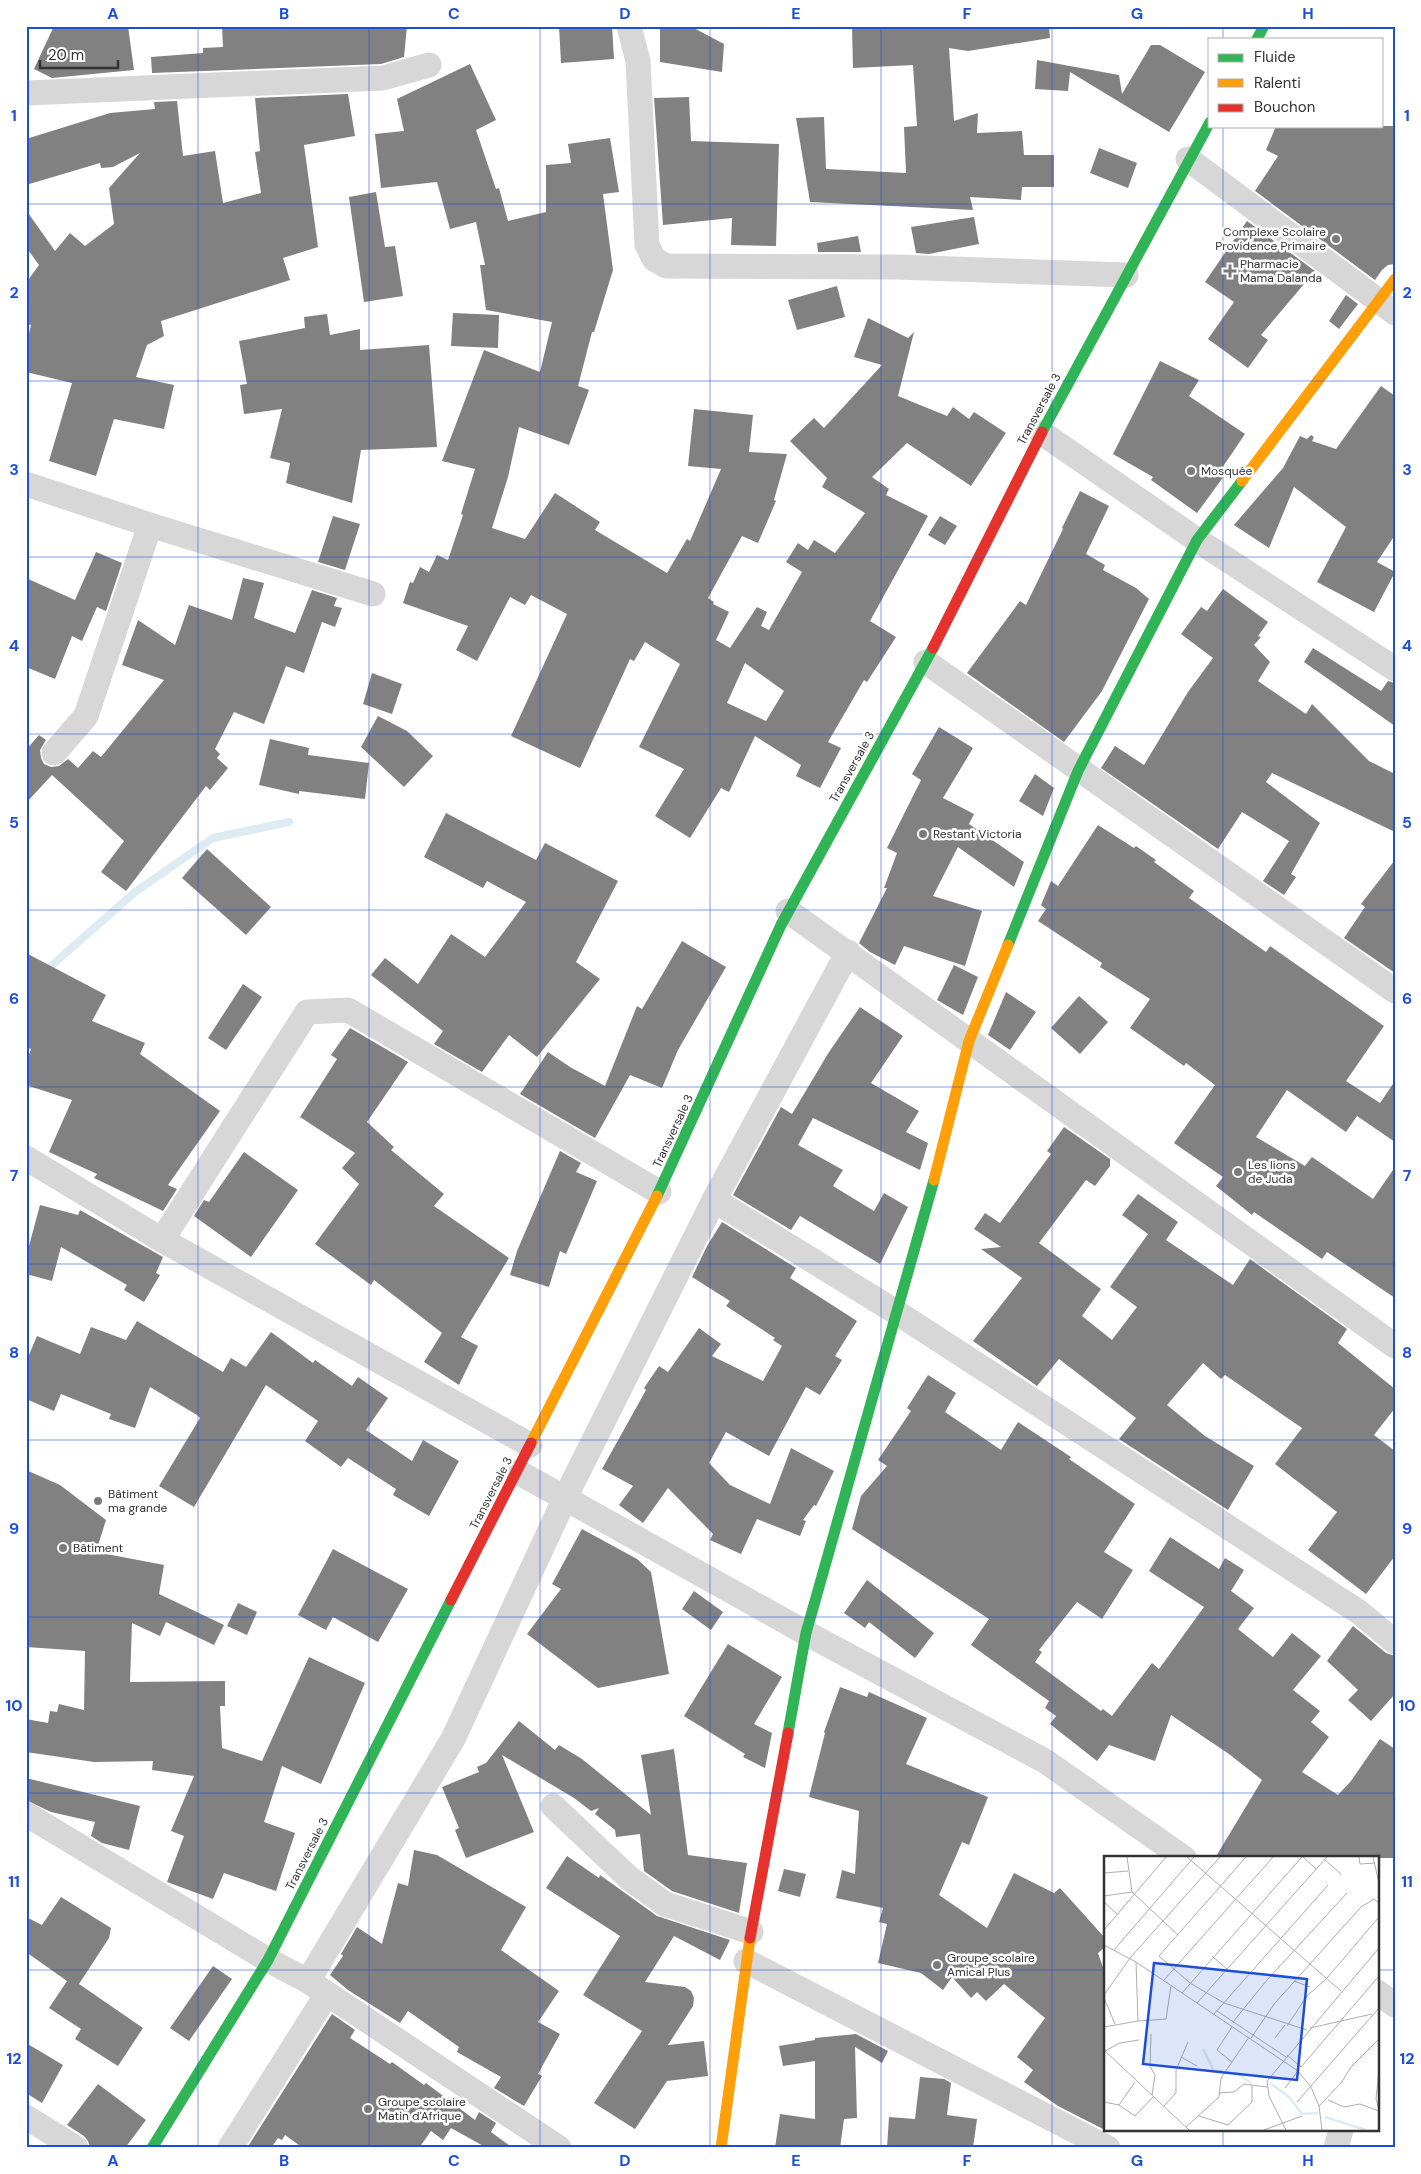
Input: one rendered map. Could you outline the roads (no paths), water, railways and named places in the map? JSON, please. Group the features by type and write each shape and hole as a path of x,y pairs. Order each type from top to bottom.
{"main road":[{"path":"1258,38 1264,26"},
{"name":"Transversale 3","path":"152,2148 268,1960 672,1167 788,911 926,662 1042,433 1188,159 1208,125"},
{"path":"720,2148 746,1961 806,1633 943,1148 969,1041 1078,771 1197,540 1387,308 1395,279"}],"street":[{"path":"629,26 638,61 647,245 654,259 666,266 896,267 1126,275"},
{"path":"26,93 383,78 429,65"},
{"path":"1188,159 1387,308"},
{"path":"1042,433 1197,540 1395,669"},
{"path":"26,484 150,525 373,594"},
{"path":"54,753 86,716 150,525"},
{"path":"926,662 1078,771 1395,991"},
{"path":"788,911 848,952 1395,1346"},
{"path":"230,2148 453,1739 565,1498 714,1200 848,952"},
{"path":"162,1240 307,1012 348,1010 658,1192"},
{"path":"26,1158 162,1240 530,1445"},
{"path":"714,1200 896,1312 1360,1612 1395,1642"},
{"path":"518,1472 806,1633 1045,1761 1181,1856"},
{"path":"553,1806 629,1878 665,1904 751,1932"},
{"path":"26,1814 268,1960 318,1987 559,2148"},
{"path":"746,1961 1108,2148"},
{"path":"1378,1993 1395,2005"},
{"path":"26,2116 76,2148"},
{"path":"1336,2148 1340,2132"}],"waterway":[{"path":"43,973 135,892 213,838 289,822"}],"place":[{"name":"Complexe Scolaire Providence Primaire","path":"1336,239"},
{"name":"Pharmacie Mama Dalanda","path":"1230,271"},
{"name":"Mosquée","path":"1191,471"},
{"name":"Restant Victoria","path":"923,834"},
{"name":"Les lions de Juda","path":"1238,1172"},
{"name":"Bâtiment ma grande","path":"98,1501"},
{"name":"Bâtiment","path":"63,1548"},
{"name":"Groupe scolaire Amical Plus","path":"937,1965"},
{"name":"Groupe scolaire Matin d'Afrique","path":"368,2109"}]}
